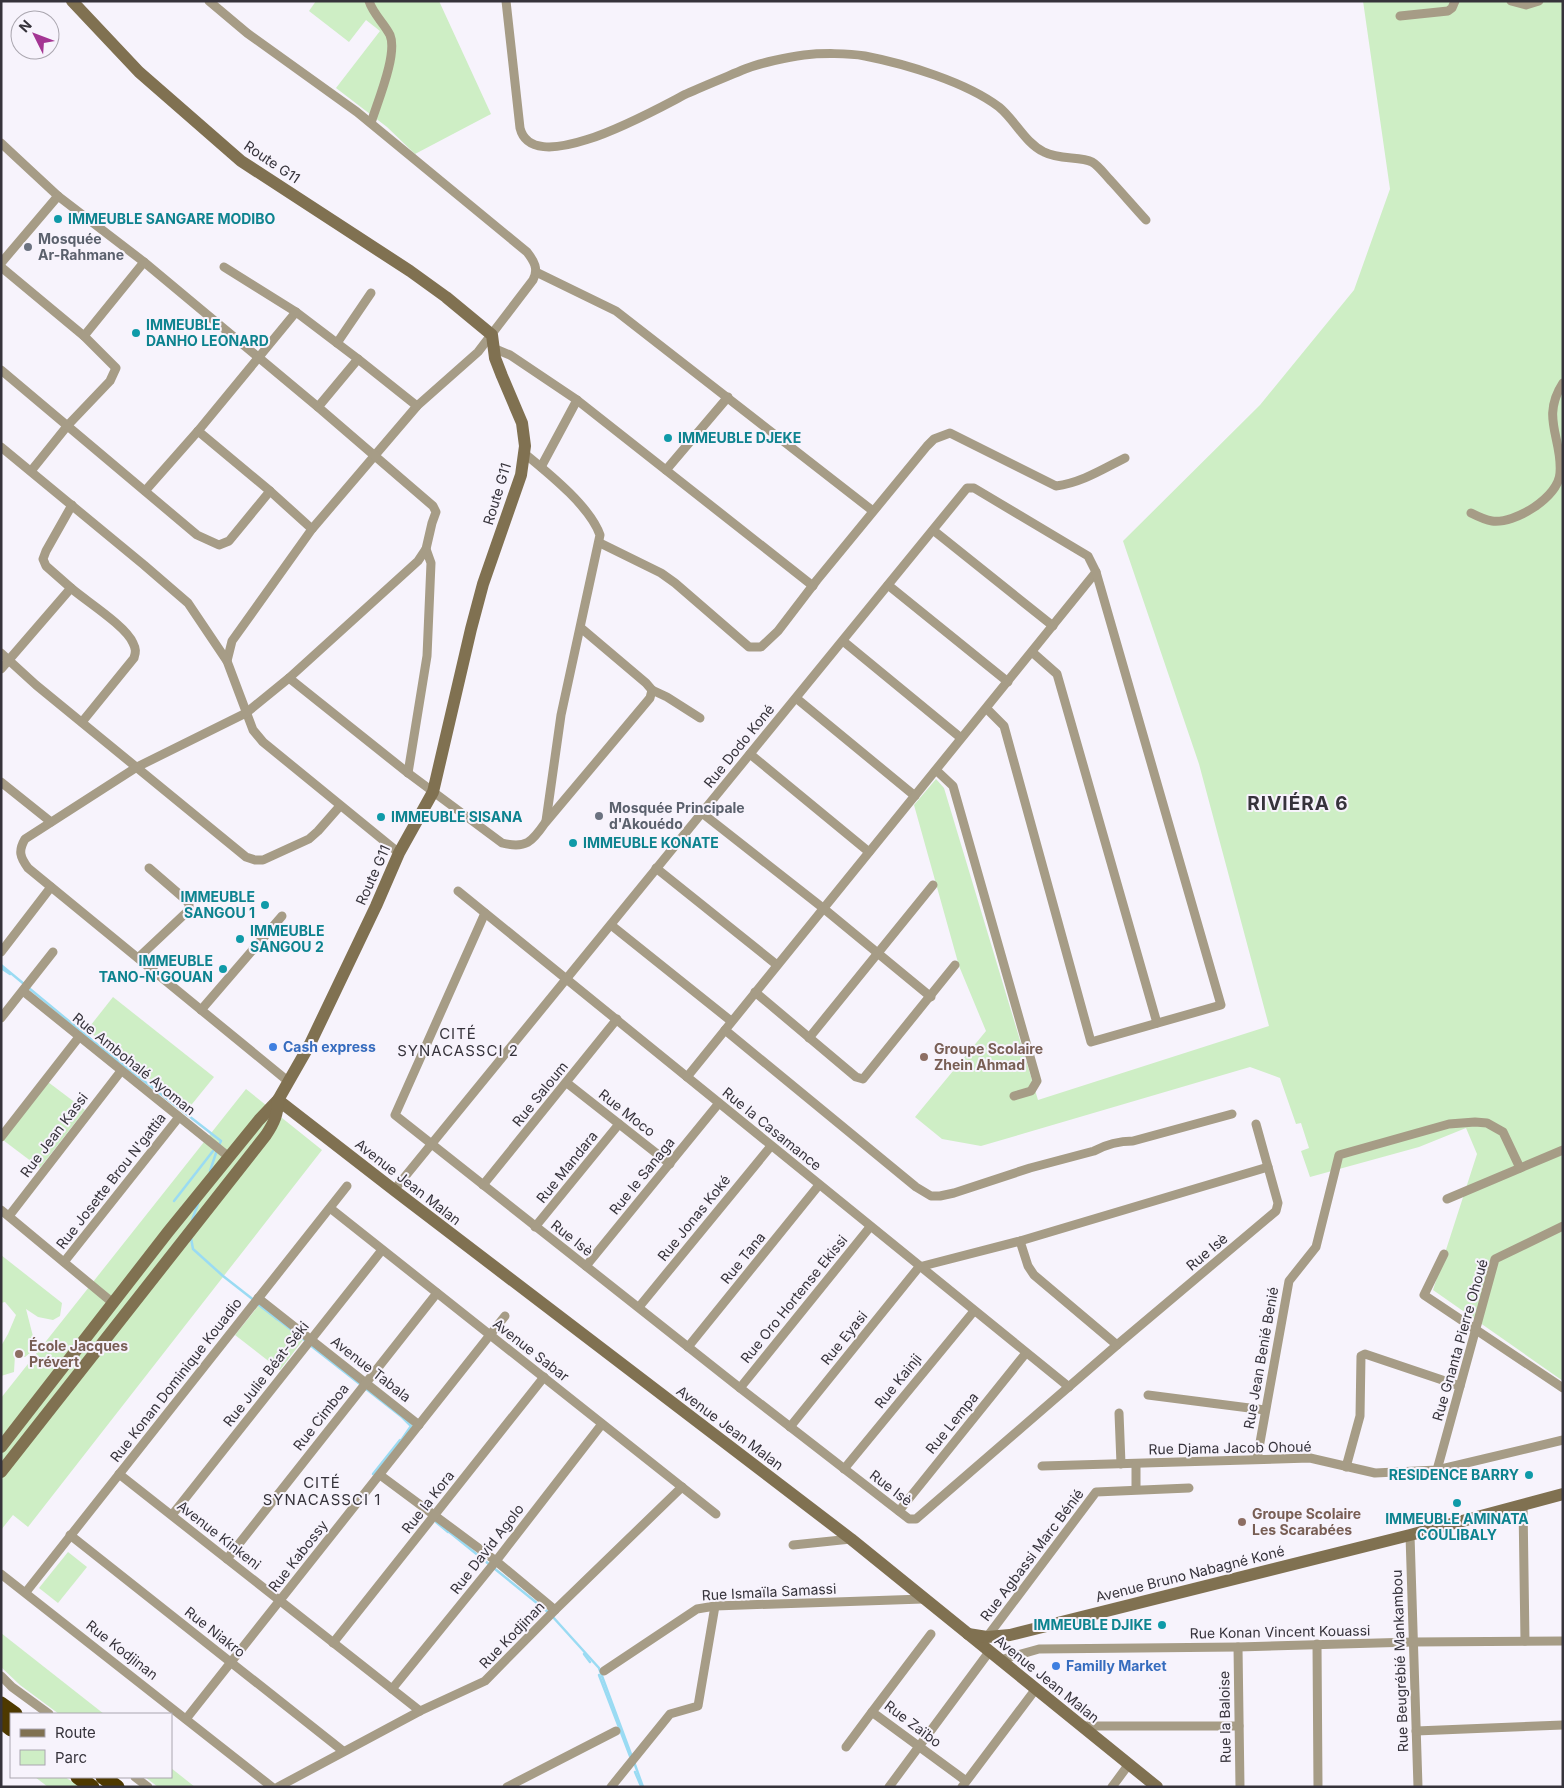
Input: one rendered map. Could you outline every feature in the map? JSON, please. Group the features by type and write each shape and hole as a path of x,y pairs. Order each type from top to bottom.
{"highway":[{"path":"1,1704 14,1713"},
{"path":"79,1778 92,1787"},
{"path":"104,1778 117,1787"}],"main road":[{"name":"Route G11","path":"72,1 140,72 241,161 410,271 446,297 493,342 502,376 522,422 525,446 521,475 483,584 433,792 399,853 376,906 310,1044 278,1100"},
{"path":"1,1447 229,1157 278,1100"},
{"path":"1,1472 266,1135 274,1123 278,1112 278,1100"},
{"name":"Avenue Jean Malan","path":"278,1100 851,1539 1157,1787"},
{"name":"Avenue Bruno Nabagné Koné","path":"968,1634 987,1637 1010,1635 1410,1535 1563,1494"}],"street":[{"path":"209,1 247,33 371,123 527,252 534,260 536,272 533,280 493,342 478,352 417,406 312,529 232,641 227,660"},
{"path":"369,1 390,35 392,44 389,66 371,123"},
{"path":"506,1 520,128 523,136 532,143 559,146 580,143 603,135 696,90 748,68 805,55 863,56 932,75 988,99 1002,110 1035,146 1044,152 1058,157 1092,162 1146,220"},
{"path":"1400,16 1448,11 1452,8 1455,1"},
{"path":"1511,1 1526,5 1539,1"},
{"path":"1,143 58,196 144,262 414,488 436,509 426,549 418,560 289,678 246,713 137,767 25,839 20,847 21,859 28,868 289,1082"},
{"path":"1,263 58,196"},
{"path":"84,336 144,262"},
{"path":"1,267 84,336 116,368 110,381 68,425 31,471"},
{"path":"224,267 296,312 417,406"},
{"path":"536,272 616,311 873,510"},
{"path":"337,343 371,293"},
{"path":"145,491 198,431 296,312"},
{"path":"493,342 510,356 577,400 813,586"},
{"path":"318,407 358,359"},
{"path":"1,370 197,535 219,544 229,541 270,491"},
{"path":"1471,513 1492,521 1506,520 1522,515 1551,493 1560,476 1560,459 1552,421 1554,402 1563,384"},
{"path":"666,470 728,397"},
{"path":"541,467 577,400"},
{"path":"198,431 312,529"},
{"path":"600,543 661,573 749,647 761,647 778,632 873,510 934,439 950,433 1056,486 1084,479 1125,458"},
{"path":"1,447 188,604 227,660 253,730 263,742 399,853"},
{"path":"524,453 568,490 592,520 600,535 600,543 561,714 545,823"},
{"name":"Rue Dodo Koné","path":"394,1190 967,488 974,488 1088,556 1096,572"},
{"path":"72,505 46,551 43,559 46,566 126,632 133,642 136,651 134,658 82,722"},
{"path":"933,530 1053,626"},
{"path":"408,773 427,656 431,564 426,549"},
{"path":"687,1076 961,738 987,709 1096,572"},
{"path":"987,709 1004,726 1091,1042 1221,1005 1096,572"},
{"path":"888,585 1008,682"},
{"path":"1,669 71,588"},
{"path":"580,628 646,682 652,690 667,697 700,718"},
{"path":"843,640 961,738"},
{"path":"1032,652 1057,674 1157,1023"},
{"path":"1,653 36,685 246,856 255,860 263,860 309,839 340,806"},
{"path":"289,678 433,792 502,843 514,846 524,845 535,838 545,823 650,698 652,690"},
{"path":"796,698 914,796"},
{"path":"750,754 869,852"},
{"path":"936,770 953,786 1036,1081 1031,1091 1014,1096"},
{"path":"1,782 51,822"},
{"path":"702,812 823,908 930,997"},
{"path":"138,958 189,910 189,904 186,900 149,868"},
{"path":"656,868 777,965"},
{"path":"809,1038 934,885"},
{"path":"1,952 51,887"},
{"name":"Rue la Casamance","path":"458,891 1069,1387"},
{"name":"Rue Isè","path":"486,912 395,1115 535,1227 909,1519 916,1520 1117,1344 1276,1211 1278,1204 1256,1124"},
{"path":"201,1010 282,916"},
{"path":"610,924 731,1021"},
{"path":"1,1018 53,952"},
{"path":"755,992 856,1076 863,1079 956,965"},
{"name":"Rue Ambohalé Ayoman","path":"23,991 229,1157"},
{"name":"Rue Saloum","path":"483,1185 617,1019"},
{"path":"725,1030 916,1187 931,1196 954,1193 1030,1168 1094,1151 1100,1147 1120,1141 1133,1141 1232,1114"},
{"path":"1,1136 79,1037"},
{"name":"Rue Jean Kassi","path":"9,1216 121,1071"},
{"name":"Rue Moco","path":"567,1083 670,1164"},
{"name":"Rue le Sanaga","path":"586,1266 719,1103"},
{"name":"Rue Josette Brou N'gattia","path":"64,1262 179,1117"},
{"name":"Rue Jean Benié Benié","path":"1257,1459 1289,1282 1316,1247 1339,1155 1450,1124 1475,1122 1487,1123 1503,1132 1520,1168"},
{"name":"Rue Mandara","path":"535,1227 620,1124"},
{"name":"Rue Jonas Koké","path":"639,1308 771,1146"},
{"path":"1447,1199 1563,1150"},
{"path":"920,1266 1020,1241 1268,1168"},
{"name":"Rue Tana","path":"688,1347 819,1185"},
{"name":"Rue Konan Dominique Kouadio","path":"26,1592 347,1186"},
{"name":"Avenue Sabar","path":"330,1208 716,1514"},
{"path":"1,1210 113,1303"},
{"name":"Rue Gnanta Pierre Ohoué","path":"1436,1470 1495,1258 1563,1226"},
{"name":"Rue Oro Hortense Ekissi","path":"740,1388 870,1227"},
{"path":"1020,1241 1028,1266 1034,1275 1117,1344"},
{"name":"Rue Julie Béat-Séki","path":"172,1515 382,1250"},
{"path":"1444,1254 1424,1295 1563,1388"},
{"name":"Rue Eyasi","path":"790,1427 920,1266"},
{"name":"Rue Cimboa","path":"227,1559 437,1293"},
{"name":"Avenue Tabala","path":"258,1298 419,1425"},
{"name":"Rue Kainji","path":"844,1469 974,1311"},
{"name":"Rue Kabossy","path":"186,1719 505,1316"},
{"name":"Rue Lempa","path":"899,1511 1026,1353"},
{"path":"1346,1467 1360,1416 1362,1356 1365,1354 1460,1386"},
{"name":"Rue la Kora","path":"333,1643 544,1378"},
{"path":"1148,1395 1265,1410"},
{"path":"1118,1414 1120,1464"},
{"name":"Rue David Agolo","path":"392,1689 496,1561 602,1424"},
{"name":"Rue Djama Jacob Ohoué","path":"1042,1466 1310,1458 1374,1473 1436,1470 1563,1440"},
{"path":"1136,1464 1136,1489"},
{"name":"Avenue Kinkeni","path":"119,1474 420,1711"},
{"path":"380,1475 496,1561 555,1610"},
{"name":"Rue Kodjinan","path":"278,1787 420,1711 485,1681 682,1487"},
{"name":"Rue Agbassi Marc Bénié","path":"987,1637 1096,1492 1189,1488"},
{"path":"1523,1504 1525,1641"},
{"name":"Rue Beugrébié Mankambou","path":"1410,1535 1418,1787"},
{"name":"Rue Niakro","path":"70,1536 343,1751"},
{"path":"794,1545 851,1539"},
{"name":"Rue Kodjinan","path":"1,1574 272,1787"},
{"name":"Rue Ismaïla Samassi","path":"604,1671 696,1609 715,1606 923,1599"},
{"path":"611,1787 670,1714 698,1706 715,1606"},
{"name":"Rue Zaïbo","path":"931,1634 872,1712 919,1746 964,1784"},
{"name":"Rue Konan Vincent Kouassi","path":"1000,1660 1039,1649 1563,1641"},
{"path":"1317,1644 1318,1787"},
{"name":"Rue la Baloise","path":"1238,1647 1240,1787"},
{"path":"889,1787 989,1652"},
{"path":"1,1676 47,1713"},
{"path":"964,1784 1035,1690"},
{"path":"846,1747 872,1712"},
{"path":"1416,1731 1563,1725"},
{"path":"1081,1726 1239,1726"},
{"path":"507,1787 616,1731"},
{"path":"1112,1787 1129,1764"},
{"path":"136,1778 148,1787"}],"green space":[{"path":"316,1 439,1 491,114 415,154 387,127 336,88 380,31 366,20 349,42 309,11"},
{"path":"1363,1 1563,1 1563,1381 1433,1290 1477,1154 1466,1128 1419,1147 1310,1177 1301,1151 1309,1148 1301,1123 1296,1124 1280,1078 1250,1067 981,1146 942,1139 915,1117 986,1031 959,966 914,805 936,779 944,788 1038,1100 1269,1026 1199,764 1123,541 1260,405 1354,290 1390,189"},
{"path":"113,997 214,1077 188,1109 87,1030"},
{"path":"48,1082 85,1110 40,1168 3,1140"},
{"path":"246,1089 322,1150 28,1527 13,1515 1,1530 1,1398"},
{"name":"École Jacques Prévert","path":"1,1255 62,1303 60,1316 53,1320 38,1317 26,1309 36,1348 25,1357 15,1355 14,1372 1,1376 1,1346 16,1315 5,1302 1,1303"},
{"path":"259,1305 303,1340 280,1370 235,1335"},
{"path":"68,1552 87,1567 58,1603 39,1588"},
{"path":"1,1633 103,1713 58,1713 20,1685 1,1667"},
{"path":"172,1769 195,1787 158,1787 146,1778 172,1778"},
{"path":"36,1778 66,1778 80,1787 48,1787"}],"waterway":[{"path":"1,965 99,1046 221,1141 219,1145"},
{"path":"1,968 10,974"},
{"path":"210,1171 217,1150"},
{"path":"174,1201 213,1151"},
{"path":"192,1220 198,1204"},
{"path":"191,1238 193,1249 255,1301"},
{"path":"259,1305 277,1319"},
{"path":"276,1318 306,1341"},
{"path":"310,1345 411,1426 400,1442"},
{"path":"373,1474 400,1440"},
{"path":"436,1522 448,1532"},
{"path":"448,1531 548,1612"},
{"path":"552,1616 599,1668 632,1757"},
{"path":"584,1654 590,1662"},
{"path":"599,1675 630,1756"},
{"path":"634,1762 643,1787"},
{"path":"635,1772 641,1786"}],"place":[{"name":"IMMEUBLE SANGARE MODIBO","path":"58,219"},
{"name":"Mosquée Ar-Rahmane","path":"28,247"},
{"name":"IMMEUBLE DANHO LEONARD","path":"136,333"},
{"name":"IMMEUBLE DJEKE","path":"668,438"},
{"name":"Mosquée Principale d'Akouédo","path":"599,816"},
{"name":"IMMEUBLE SISANA","path":"381,817"},
{"name":"IMMEUBLE KONATE","path":"573,843"},
{"name":"IMMEUBLE SANGOU 1","path":"265,905"},
{"name":"IMMEUBLE SANGOU 2","path":"240,939"},
{"name":"IMMEUBLE TANO-N'GOUAN","path":"223,969"},
{"name":"Cash express","path":"273,1047"},
{"name":"Groupe Scolaire Zhein Ahmad","path":"924,1057"},
{"name":"École Jacques Prévert","path":"19,1354"},
{"name":"RESIDENCE BARRY","path":"1529,1475"},
{"name":"IMMEUBLE AMINATA COULIBALY","path":"1457,1503"},
{"name":"Groupe Scolaire Les Scarabées","path":"1242,1522"},
{"name":"IMMEUBLE DJIKE","path":"1162,1625"},
{"name":"Familly Market","path":"1056,1666"}],"district":[{"name":"RIVIÉRA 6","path":"1298,803"},
{"name":"CITÉ SYNACASSCI 2","path":"458,1042"},
{"name":"CITÉ SYNACASSCI 1","path":"322,1492"}]}
